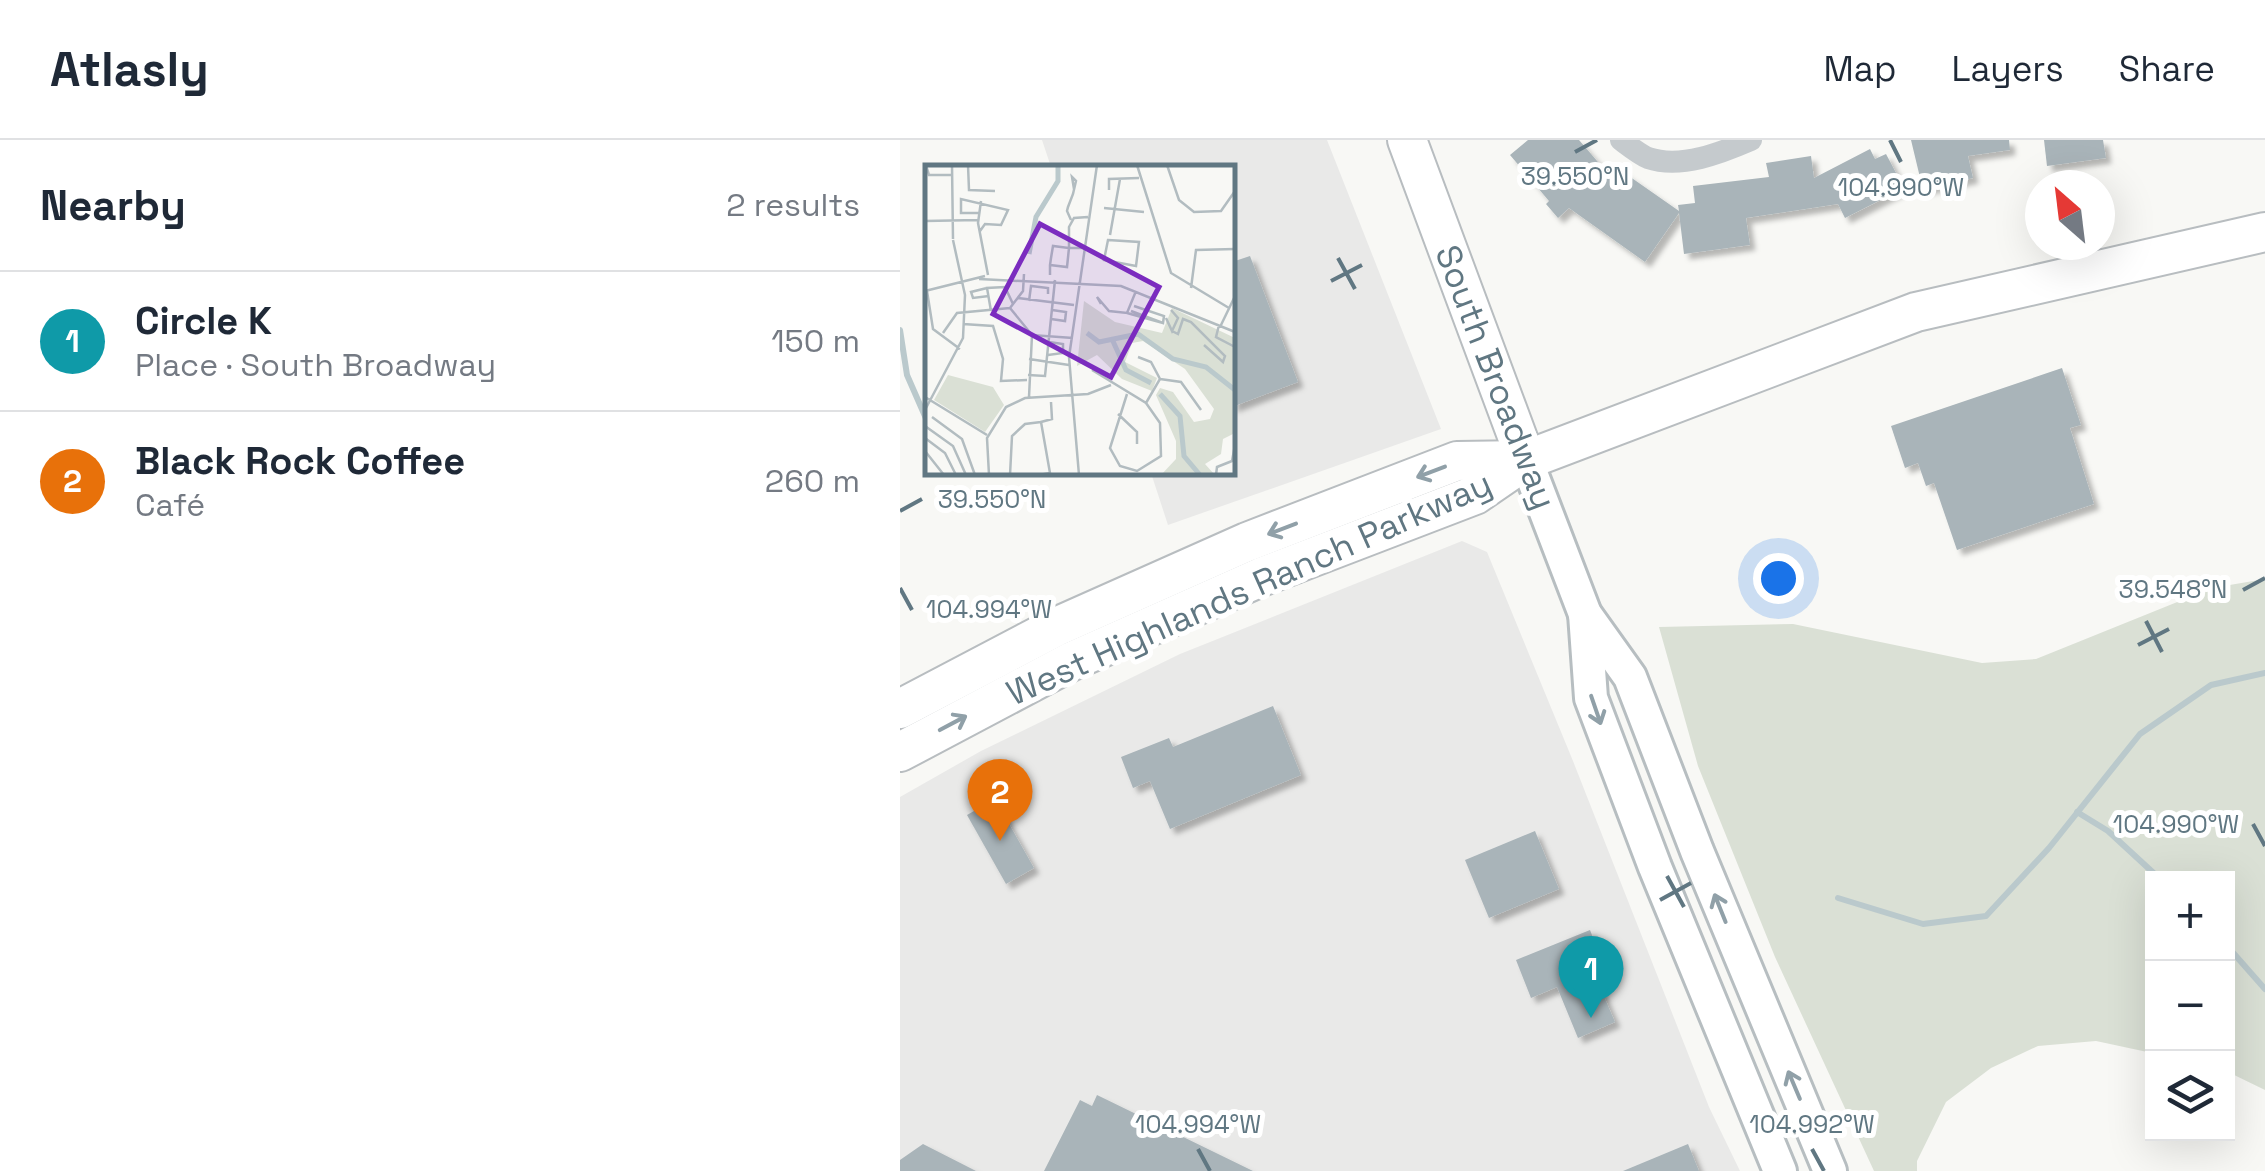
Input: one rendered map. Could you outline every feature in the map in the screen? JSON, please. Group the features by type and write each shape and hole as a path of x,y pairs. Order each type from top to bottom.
{"main road":[{"name":"South Broadway","path":"1407,140 1585,614 1630,676 1696,851 1830,1171"},
{"path":"1526,460 1916,312 2265,232"},
{"name":"West Highlands Ranch Parkway","path":"900,709 1056,628 1247,542 1458,461 1526,460"},
{"name":"West Highlands Ranch Parkway","path":"900,752 1072,661 1262,576 1475,495 1526,460"},
{"name":"South Broadway","path":"1585,614 1591,698 1655,868 1780,1171"}],"street":[{"path":"1621,140 1649,158 1688,162 1751,140"}],"shaded area":[{"path":"1042,140 1327,140 1441,429 1168,525 1152,475 1235,475 1235,165 1050,165"},
{"path":"1462,541 1487,552 1709,1107 1740,1171 900,1171 900,797 981,751 1180,654"},
{"path":"2265,579 2265,1090 2235,1075 2235,871 2145,871 2145,1052 2096,1041 2038,1046 1991,1068 1946,1102 1917,1161 1917,1171 1874,1171 1775,957 1698,766 1659,627 1793,624 1982,663 2036,659 2212,588"}],"building":[{"path":"1528,140 1579,140 1610,176 1616,167 1679,211 1678,205 1695,203 1693,186 1769,177 1766,163 1811,156 1814,178 1870,149 1875,159 1886,154 1904,188 1845,218 1838,204 1746,218 1750,245 1684,254 1679,213 1645,262 1569,208 1558,218 1546,204 1549,201 1510,155"},
{"path":"1911,140 2009,140 2010,150 1968,156 1973,178 1923,190"},
{"path":"2044,140 2103,140 2106,158 2047,166"},
{"path":"1250,256 1298,382 1235,406 1235,261"},
{"path":"2062,368 2081,425 2070,428 2094,504 1957,550 1934,483 1926,486 1918,463 1905,468 1891,426"},
{"path":"1273,706 1301,775 1170,829 1150,781 1133,788 1121,757 1169,738 1173,747"},
{"path":"995,799 1034,868 1006,884 967,815"},
{"path":"1535,831 1559,889 1489,918 1465,860"},
{"path":"1590,930 1605,968 1594,973 1615,1022 1578,1038 1557,987 1531,998 1516,960"},
{"path":"1097,1095 1253,1171 1044,1171 1080,1100 1092,1106"},
{"path":"923,1144 976,1171 900,1171 900,1160"},
{"path":"1688,1144 1699,1171 1623,1171"}],"waterway":[{"path":"900,330 907,375 925,416"},
{"path":"1838,898 1923,924 1986,916 2049,848 2140,734 2211,685 2265,673"},
{"path":"2077,812 2108,831 2151,871"},
{"path":"2235,955 2265,989"}],"place":[{"name":"Black Rock Coffee","path":"1000,841"},
{"name":"Circle K","path":"1591,1018"}]}
